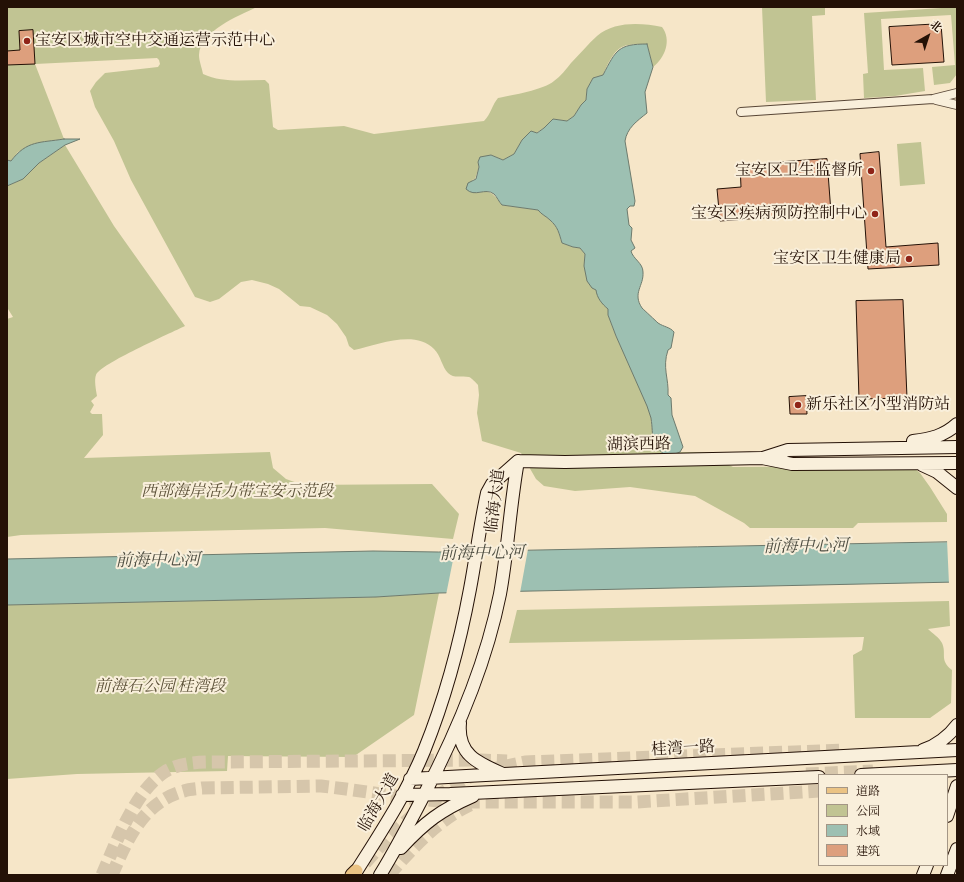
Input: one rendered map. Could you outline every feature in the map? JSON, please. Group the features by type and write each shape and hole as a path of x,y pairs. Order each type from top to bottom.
{"main road":[{"path":"863,449 934,438 951,430 957,424"},
{"name":"湖滨西路","path":"762,458 788,450 957,447"},
{"name":"湖滨西路","path":"518,461 565,462 762,458 792,464 957,463"},
{"name":"临海大道","path":"354,874 402,795 424,752 450,670 470,588 482,512 487,493 492,484 518,461"},
{"name":"临海大道","path":"380,875 432,779 460,718 475,679 500,593 512,494 518,461"},
{"path":"917,463 938,472 947,478 957,488"},
{"path":"460,718 459,734 465,751 470,757 479,763 506,775"},
{"path":"918,752 938,743 957,725"},
{"name":"桂湾一路","path":"410,780 957,750"},
{"path":"912,774 957,770"},
{"path":"402,795 480,793 818,777"},
{"path":"948,813 957,786"},
{"path":"387,864 415,833 439,813 450,806 480,793"},
{"path":"947,875 957,849"}],"street":[{"path":"741,112 933,99 957,93"},
{"path":"933,99 957,105"}],"green space":[{"path":"7,7 257,7 221,25 206,39 201,46 199,55 203,74 225,80 265,80 269,84 273,127 278,130 344,126 374,134 484,121 498,98 528,92 543,87 554,81 590,42 604,31 628,24 662,27 666,37 666,48 661,59 653,67 647,44 623,46 615,52 603,75 593,78 587,89 586,100 574,116 567,121 553,119 544,128 536,133 531,132 522,140 514,154 503,160 491,155 478,162 479,167 475,179 472,180 478,193 489,192 502,205 538,210 555,225 562,243 580,248 585,254 584,266 596,290 608,309 608,315 616,336 648,406 651,416 653,441 667,457 680,452 710,452 733,467 910,466 920,473 930,487 947,514 947,522 858,523 853,528 750,528 744,523 695,496 630,487 575,491 544,486 536,479 521,453 482,441 477,413 479,395 478,385 469,377 450,375 444,368 434,349 426,343 406,339 384,342 354,350 349,346 346,337 337,324 327,315 310,307 300,306 279,289 268,284 252,280 241,282 219,299 210,302 195,297 131,180 114,141 95,107 90,91 105,73 158,67 160,64 159,60 157,58 35,64 64,139 39,143 18,152 11,161 7,160"},
{"path":"762,7 825,7 825,15 812,16 816,100 766,102"},
{"path":"957,7 957,74 950,83 934,85 932,67 955,65 951,15 881,19 884,70 923,68 925,91 895,96 864,98 863,74 868,73 864,13"},
{"path":"921,142 925,184 900,186 897,144"},
{"name":"西部海岸活力带宝安示范段","path":"65,145 114,226 185,326 122,357 100,370 96,375 95,382 97,396 91,401 94,405 90,412 92,414 102,414 103,435 84,458 270,452 273,468 286,479 303,485 432,484 459,514 453,539 325,528 21,535 7,537 7,319 13,317 7,309 7,186 23,179 39,163"},
{"name":"前海石公园 桂湾段","path":"439,593 414,715 353,757 228,756 227,771 77,774 7,779 7,605 376,597"},
{"path":"949,601 950,626 928,629 938,637 942,643 944,660 952,670 951,703 930,718 855,718 853,655 862,650 864,637 509,643 517,610"}],"water":[{"path":"647,44 653,67 645,92 647,113 630,129 625,141 635,201 634,206 630,206 627,209 629,225 632,228 631,240 635,248 631,251 643,269 643,277 638,294 639,303 642,308 658,323 674,332 671,348 668,350 666,356 668,395 671,398 672,415 683,447 680,452 667,457 657,447 653,439 651,418 647,406 616,336 608,315 608,309 600,301 596,290 592,288 587,281 584,266 585,254 580,248 562,243 555,225 538,210 502,205 491,192 473,193 466,189 468,183 476,179 480,157 491,155 503,160 514,154 522,140 531,131 537,133 553,119 567,121 574,116 586,100 587,89 593,78 603,75 611,60 619,50 630,45"},
{"path":"64,139 80,139 65,145 39,163 23,179 7,186 7,160 11,161 17,154 28,146 41,142"},
{"name":"前海中心河","path":"957,542 957,582 439,593 376,597 7,605 7,559 373,551 438,552"}],"pier":[{"path":"947,540 957,540 957,584 949,584"},
{"path":"528,549 520,593 446,595 455,550"}],"building":[{"path":"941,24 944,62 892,65 889,27"},
{"name":"宝安区城市空中交通运营示范中心","path":"33,30 35,64 7,65 7,51 20,50 19,31"},
{"path":"879,152 886,247 938,243 939,265 868,269 860,154"},
{"path":"827,159 831,213 720,221 717,189 741,187 740,165"},
{"path":"903,300 907,398 859,399 856,301"},
{"name":"新乐社区小型消防站","path":"806,396 807,414 790,414 789,397"}],"tunnel":[{"path":"435,797 465,779 483,771 525,762 845,750"},
{"path":"102,875 120,833 145,791 166,771 178,766 191,763 211,762 507,761"},
{"path":"806,774 873,771"},
{"path":"112,875 131,836 147,813 170,796 186,790 202,788 321,786 416,799 450,802 636,802 818,791"},
{"path":"389,875 417,844 438,825 474,803"},
{"path":"365,863 388,838 415,813"}],"place":[{"name":"宝安区城市空中交通运营示范中心","path":"27,41"},
{"name":"宝安区卫生监督所","path":"871,171"},
{"name":"宝安区疾病预防控制中心","path":"875,214"},
{"name":"宝安区卫生健康局","path":"909,259"},
{"name":"新乐社区小型消防站","path":"798,405"}]}
